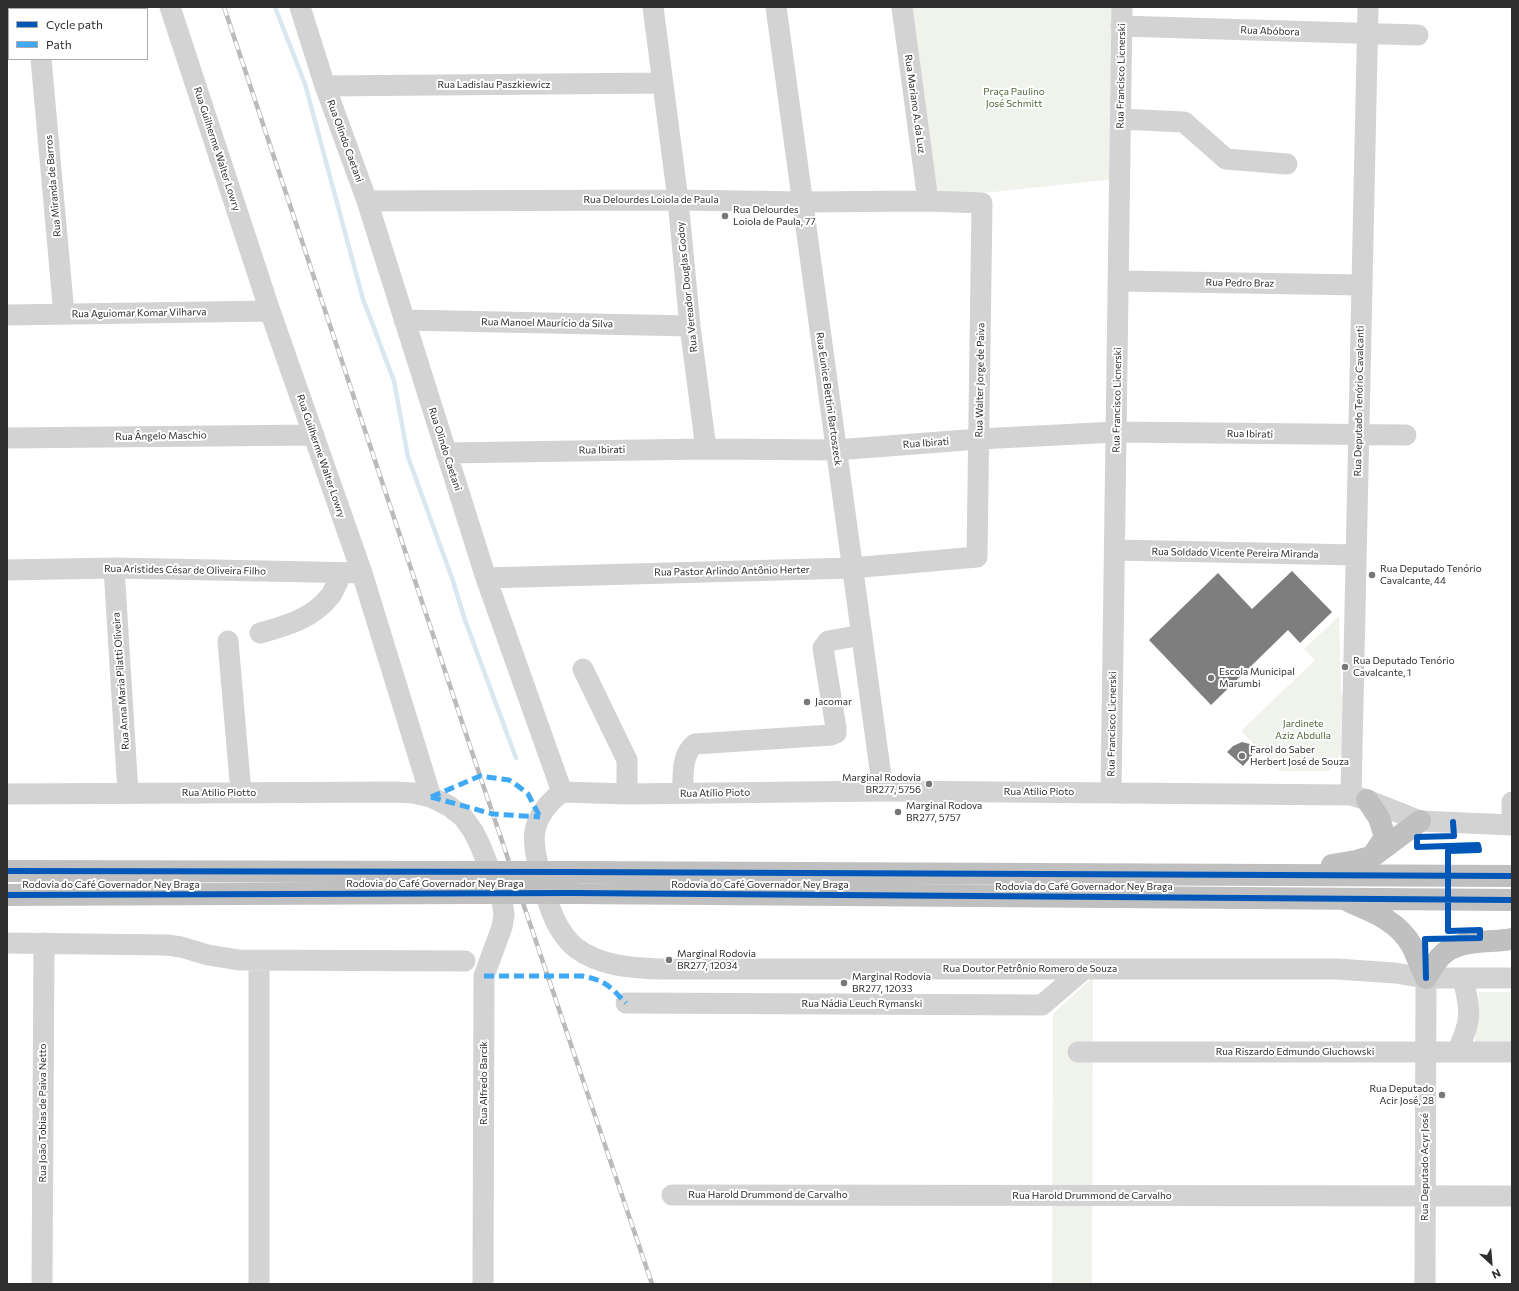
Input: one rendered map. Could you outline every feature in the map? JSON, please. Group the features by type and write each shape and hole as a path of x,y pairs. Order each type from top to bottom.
{"highway":[{"path":"1359,797 1379,818 1384,837 1373,856"},
{"path":"1276,874 1356,861 1373,856 1420,821"},
{"name":"Rodovia do Café Governador Ney Braga","path":"7,871 1276,874 1512,876"},
{"name":"Rodovia do Café Governador Ney Braga","path":"7,895 573,893 1512,900"},
{"path":"1344,899 1390,921 1412,946 1426,978"},
{"path":"1426,978 1440,957 1452,948 1468,944 1512,939"}],"street":[{"name":"Rua Guilherme Walter Lowry","path":"170,7 270,311 362,573 431,797"},
{"name":"Rua Olindo Caetani","path":"300,7 325,86 367,201 486,578 562,792"},
{"name":"Rua Vereador Douglas Godoy","path":"653,7 678,200 690,326 706,449"},
{"name":"Rua Eunice Bettini Bartoszeck","path":"776,7 883,790"},
{"name":"Rua Mariano A. da Luz","path":"902,7 928,201"},
{"name":"Rua Deputado Tenório Cavalcanti","path":"1359,797 1356,555 1368,7"},
{"name":"Rua Abóbora","path":"1122,17 1368,34 1418,35"},
{"name":"Rua Francisco Licnerski","path":"1111,792 1122,17"},
{"name":"Rua Miranda de Barros","path":"41,60 64,314"},
{"name":"Rua Ladislau Paszkiewicz","path":"325,86 663,83"},
{"path":"1120,119 1184,122 1226,159 1287,164"},
{"name":"Rua Delourdes Loiola de Paula","path":"367,201 678,200 802,202 928,201 982,203"},
{"name":"Rua Walter Jorge de Paiva","path":"977,557 980,439 982,203"},
{"name":"Rua Pedro Braz","path":"1118,281 1362,285"},
{"name":"Rua Aguiomar Komar Vilharva","path":"7,315 270,311"},
{"name":"Rua Manoel Maurício da Silva","path":"404,320 690,326"},
{"name":"Rua Ibirati","path":"446,453 706,449 836,450 980,439 1116,432 1406,436"},
{"name":"Rua Ângelo Maschio","path":"7,438 314,435"},
{"name":"Rua Soldado Vicente Pereira Miranda","path":"1115,550 1356,555"},
{"name":"Rua Pastor Arlindo Antônio Herter","path":"486,578 852,568 977,557"},
{"name":"Rua Aristides César de Oliveira Filho","path":"7,570 114,568 362,573"},
{"name":"Rua Anna Maria Pilatti Oliveira","path":"114,568 128,794"},
{"path":"260,633 289,625 316,610 331,595 342,572"},
{"path":"683,793 683,772 688,749 694,744 831,735 836,733 823,648 828,641 862,635"},
{"path":"228,642 241,793"},
{"path":"583,670 628,760 628,794"},
{"name":"Rua Atílio Pioto","path":"562,792 628,794 883,790 1111,792 1359,797 1420,821 1512,825"},
{"name":"Rua Atilio Piotto","path":"7,794 396,792 413,793 431,797"},
{"name":"Rua Doutor Petrônio Romero de Souza","path":"562,792 551,800 545,807 535,830 534,844 544,884 557,924 564,936 575,948 591,958 620,966 660,969 1337,968 1375,971 1426,978 1512,978"},
{"name":"Rua Alfredo Barcik","path":"431,797 449,806 463,817 473,831 502,900 504,915 502,927 484,976 483,1284"},
{"path":"1512,802 1512,825"},
{"path":"7,943 167,945 220,958 259,961 465,961"},
{"name":"Rua João Tobias de Paiva Netto","path":"42,1284 44,943"},
{"path":"259,961 259,1284"},
{"name":"Rua Nádia Leuch Rymanski","path":"626,1003 1042,1005 1084,969"},
{"name":"Rua Deputado Acyr José","path":"1425,1284 1426,978"},
{"path":"1457,1052 1468,1026 1470,1014 1463,978"},
{"name":"Rua Riszardo Edmundo Gluchowski","path":"1078,1052 1512,1052"},
{"name":"Rua Harold Drummond de Carvalho","path":"672,1195 1512,1196"}],"path":[{"path":"1417,842 1417,847 1478,845 1479,850 1448,851 1448,931"}],"green space":[{"name":"Praça Paulino José Schmitt","path":"907,7 1114,7 1115,179 984,193 935,195"},
{"name":"Jardinete Aziz Abdulla","path":"1339,616 1341,694 1345,698 1344,749 1329,771 1280,771 1241,731 1315,660 1304,649"},
{"path":"1093,977 1092,1284 1052,1284 1053,1014"},
{"path":"1479,992 1512,992 1512,1042 1475,1042"}],"building":[{"path":"1292,571 1332,612 1300,643 1288,630 1211,705 1149,640 1218,573 1252,609"},
{"name":"Farol do Saber Herbert José de Souza","path":"1242,742 1250,744 1257,750 1243,766 1227,752 1233,746"}],"waterway":[{"path":"275,7 305,84 363,299 394,381 408,457 453,581 465,620 516,758"}],"railway":[{"path":"224,7 480,776 652,1284"}],"marked path":[{"path":"431,797 480,776 509,780 528,794 540,817"},
{"path":"431,797 493,814 540,817"},
{"path":"484,976 582,976 597,980 607,985 626,1003"}],"cycle path":[{"path":"1426,978 1425,939 1480,938 1480,930 1448,931 1448,851 1479,850 1478,845 1417,847 1417,837 1454,836 1453,822"},
{"path":"7,871 1512,876"},
{"path":"7,895 573,893 1512,900"}],"place":[{"name":"Rua Delourdes Loiola de Paula, 77","path":"725,216"},
{"name":"Rua Deputado Tenório Cavalcante, 44","path":"1372,575"},
{"name":"Rua Deputado Tenório Cavalcante, 1","path":"1345,667"},
{"name":"Escola Municipal Marumbi","path":"1211,678"},
{"name":"Jacomar","path":"807,702"},
{"name":"Farol do Saber Herbert José de Souza","path":"1242,756"},
{"name":"Marginal Rodovia BR277, 5756","path":"929,784"},
{"name":"Marginal Rodova BR277, 5757","path":"898,812"},
{"name":"Marginal Rodovia BR277, 12034","path":"669,960"},
{"name":"Marginal Rodovia BR277, 12033","path":"844,983"},
{"name":"Rua Deputado Acir José, 28","path":"1442,1095"}]}
